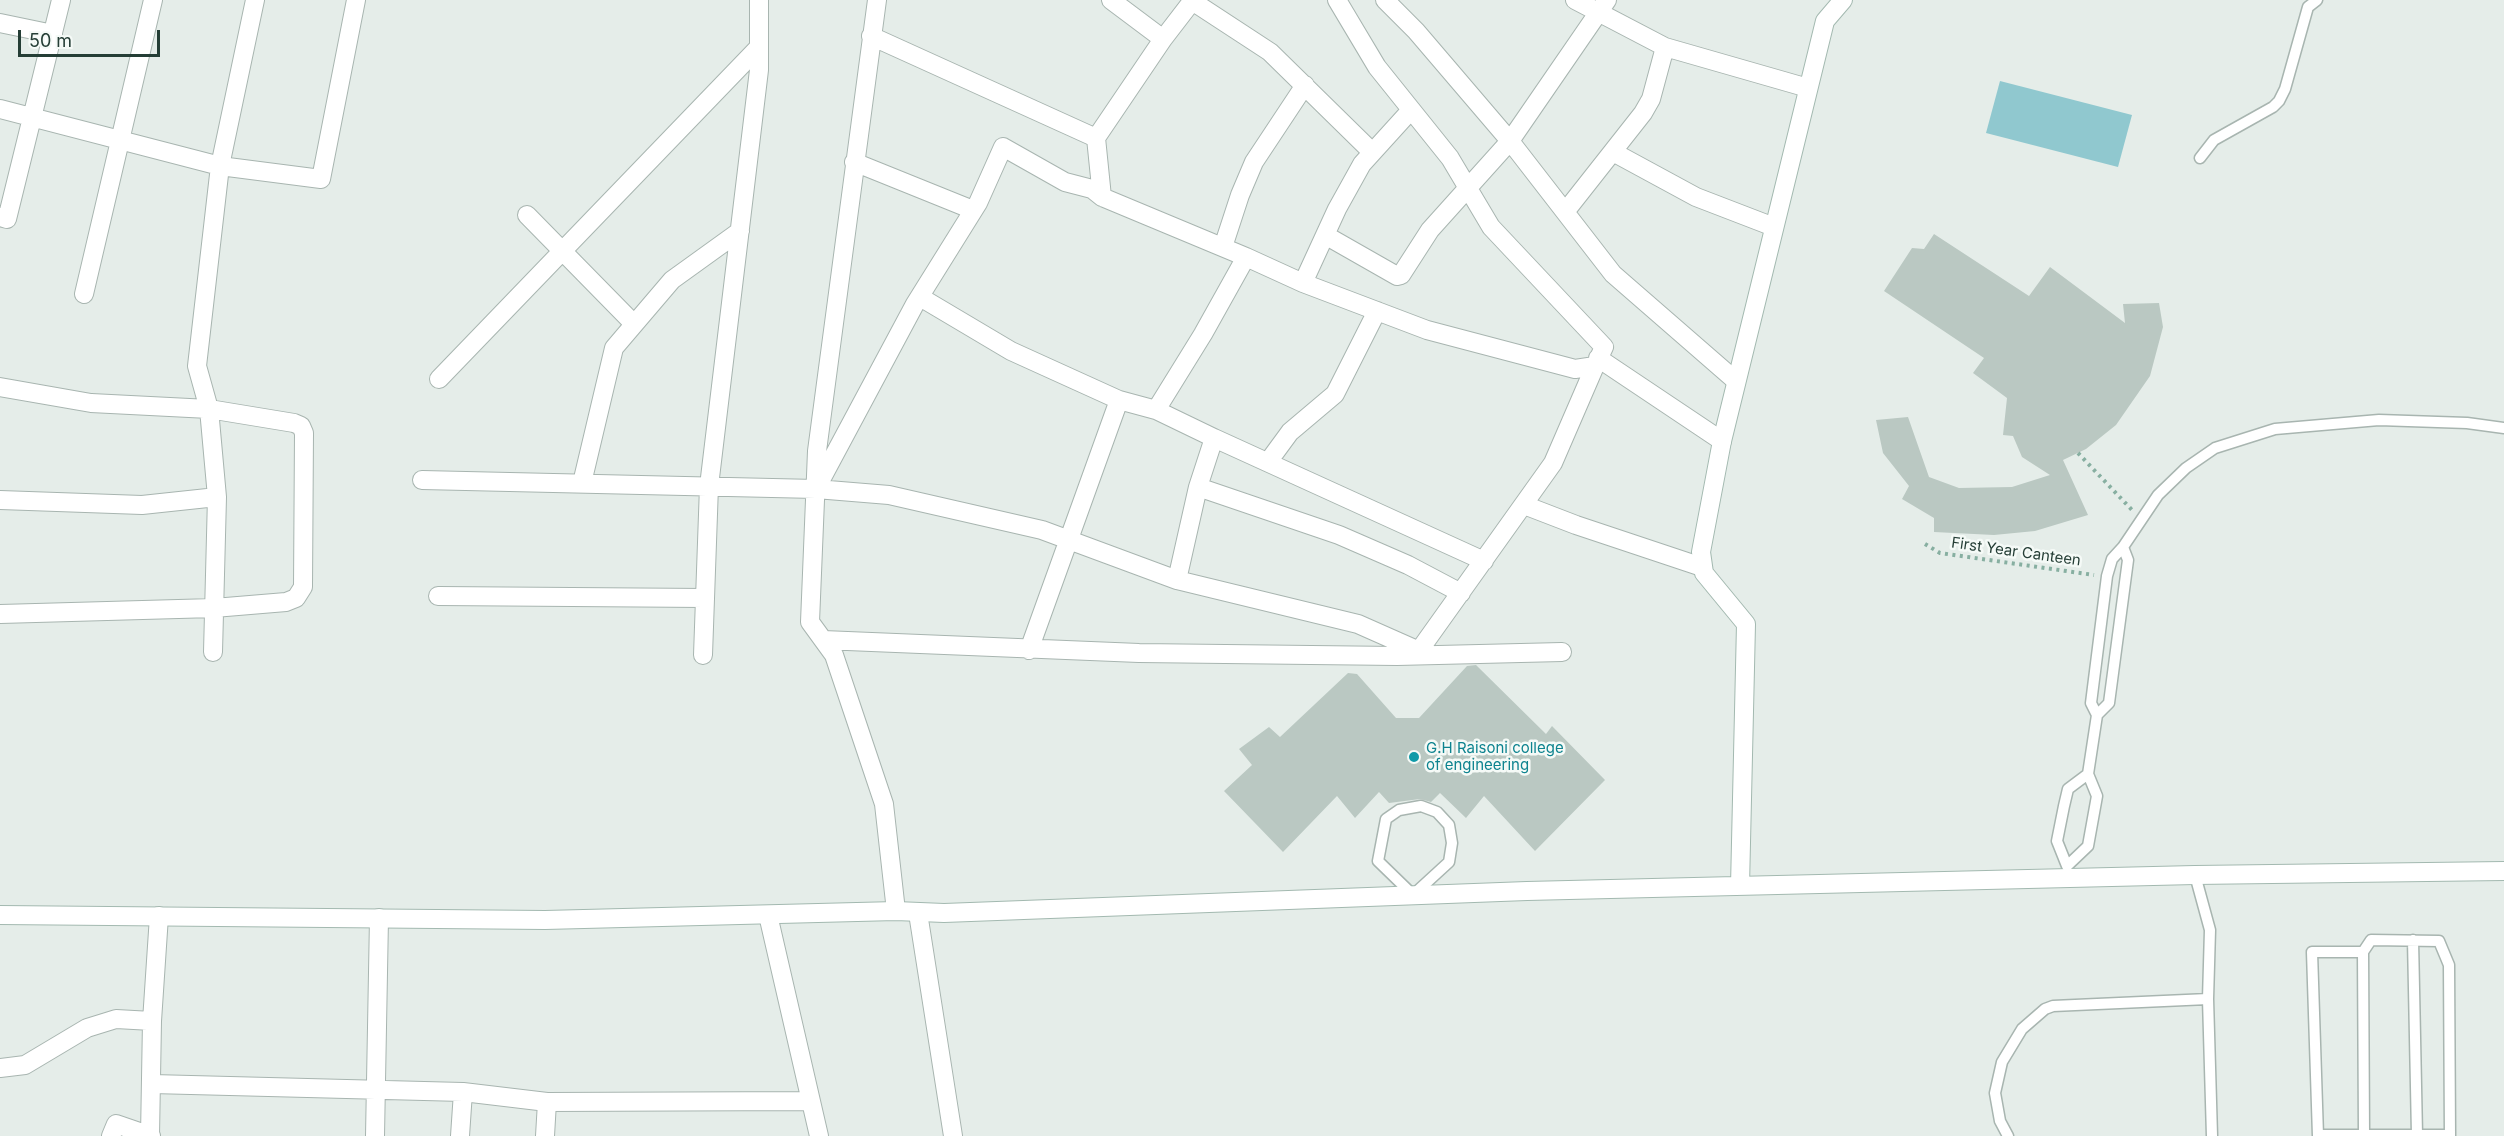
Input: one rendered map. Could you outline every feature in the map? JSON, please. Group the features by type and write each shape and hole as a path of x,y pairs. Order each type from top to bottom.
{"street":[{"path":"0,217 7,219 61,0"},
{"path":"84,294 153,0"},
{"path":"213,652 217,496 208,409 199,380 197,349 220,166 255,0"},
{"path":"0,109 120,138 220,166 321,179 356,0"},
{"path":"703,655 709,486 740,231 759,47 759,0"},
{"path":"877,0 819,439 810,621 834,655 884,804 896,911"},
{"path":"1111,0 1163,39"},
{"path":"1102,197 1096,138 1163,39 1193,0 1257,41 1372,152"},
{"path":"1337,0 1377,68 1450,158 1491,227 1604,346 1553,464 1418,653"},
{"path":"1385,0 1416,31 1510,141 1613,274 1634,295 1736,381"},
{"path":"1575,0 1604,5 1665,47 1808,88"},
{"path":"1740,886 1746,624 1702,567 1701,552 1736,381 1825,21 1843,0"},
{"path":"1325,235 1399,277 1430,230 1510,141 1604,5"},
{"path":"0,23 53,34"},
{"path":"871,36 1096,138"},
{"path":"439,379 759,47"},
{"path":"1566,212 1647,107 1665,47"},
{"path":"1223,247 1240,195 1254,162 1305,85"},
{"path":"1304,284 1352,181 1372,152 1411,110"},
{"path":"816,489 920,297 974,210 1004,147 1065,182 1092,189 1102,197 1223,247 1304,284 1427,330 1575,369 1597,362 1722,441"},
{"path":"1612,152 1696,197 1774,227"},
{"path":"854,162 974,210"},
{"path":"526,215 634,324"},
{"path":"582,483 614,348 672,280 740,231"},
{"path":"1156,410 1246,257"},
{"path":"920,297 1021,356 1119,400 1156,410 1484,561"},
{"path":"1268,462 1290,432 1335,394 1377,311"},
{"path":"0,387 91,404 208,409 294,423 300,426 304,433 303,587 296,598 286,602 214,608 0,614"},
{"path":"1029,650 1119,400"},
{"path":"1178,580 1198,487 1214,438"},
{"path":"422,480 816,489 889,495 1070,538 1178,580 1358,624 1418,653"},
{"path":"1198,487 1339,536 1408,565 1461,593"},
{"path":"0,500 142,505 217,496"},
{"path":"1524,505 1702,567"},
{"path":"438,596 705,598"},
{"path":"823,640 1029,650 1562,652"},
{"path":"0,915 545,920 896,911 918,913 1740,886 2066,872 2195,875 2504,870"},
{"path":"918,913 953,1136"},
{"path":"768,915 819,1136"},
{"path":"111,1136 116,1124 151,1136 152,1020 159,916"},
{"path":"375,1136 380,918"},
{"path":"0,1068 25,1065 87,1028 116,1019 152,1020"},
{"path":"152,1084 463,1092 547,1102 811,1101"},
{"path":"460,1136 463,1092"},
{"path":"546,1136 547,1102"}],"lane":[{"path":"2200,158 2214,140 2272,108 2279,101 2285,89 2308,7 2317,0"},
{"path":"2066,872 2088,846 2097,796 2088,774 2097,715 2091,703 2107,576 2112,559 2123,547 2158,495 2186,468 2214,448 2275,429 2379,420 2467,423 2504,428"},
{"path":"2097,715 2109,703 2128,560 2123,547"},
{"path":"2066,872 2057,842 2064,806 2068,789 2088,774"},
{"path":"1421,806 1437,812 1449,825 1452,843 1449,862 1413,895 1378,861 1386,819 1399,810 1421,806"},
{"path":"2195,875 2210,930 2208,999 2212,1136"},
{"path":"2363,952 2312,952 2318,1136 2450,1135 2449,965 2439,941 2413,940 2371,940 2363,952 2364,1135"},
{"path":"2413,940 2417,1135"},
{"path":"2008,1136 2000,1121 1995,1093 2002,1062 2022,1029 2045,1009 2053,1006 2208,999"}],"path":[{"path":"2078,453 2140,520"},
{"name":"First Year Canteen","path":"1925,544 1940,554 2107,576"}],"water":[{"path":"2000,81 2132,115 2118,167 1986,133"}],"building":[{"path":"1934,234 2029,296 2050,267 2125,323 2123,304 2159,303 2163,327 2150,376 2116,425 2086,449 2063,460 2088,515 2035,531 1994,535 1934,532 1934,518 1902,499 1909,486 1883,453 1876,420 1908,417 1929,477 1959,488 2012,487 2050,475 2022,457 2013,436 2003,435 2007,398 1973,373 1984,358 1884,291 1912,248 1924,249"},
{"name":"G.H Raisoni college of engineering","path":"1476,665 1546,734 1552,726 1605,780 1535,851 1484,796 1466,818 1440,793 1431,802 1420,799 1389,803 1379,792 1355,818 1337,796 1283,852 1224,791 1252,765 1239,749 1269,727 1280,737 1348,673 1357,674 1396,718 1419,718 1467,666"}],"place":[{"name":"G.H Raisoni college of engineering","path":"1414,757"}]}
